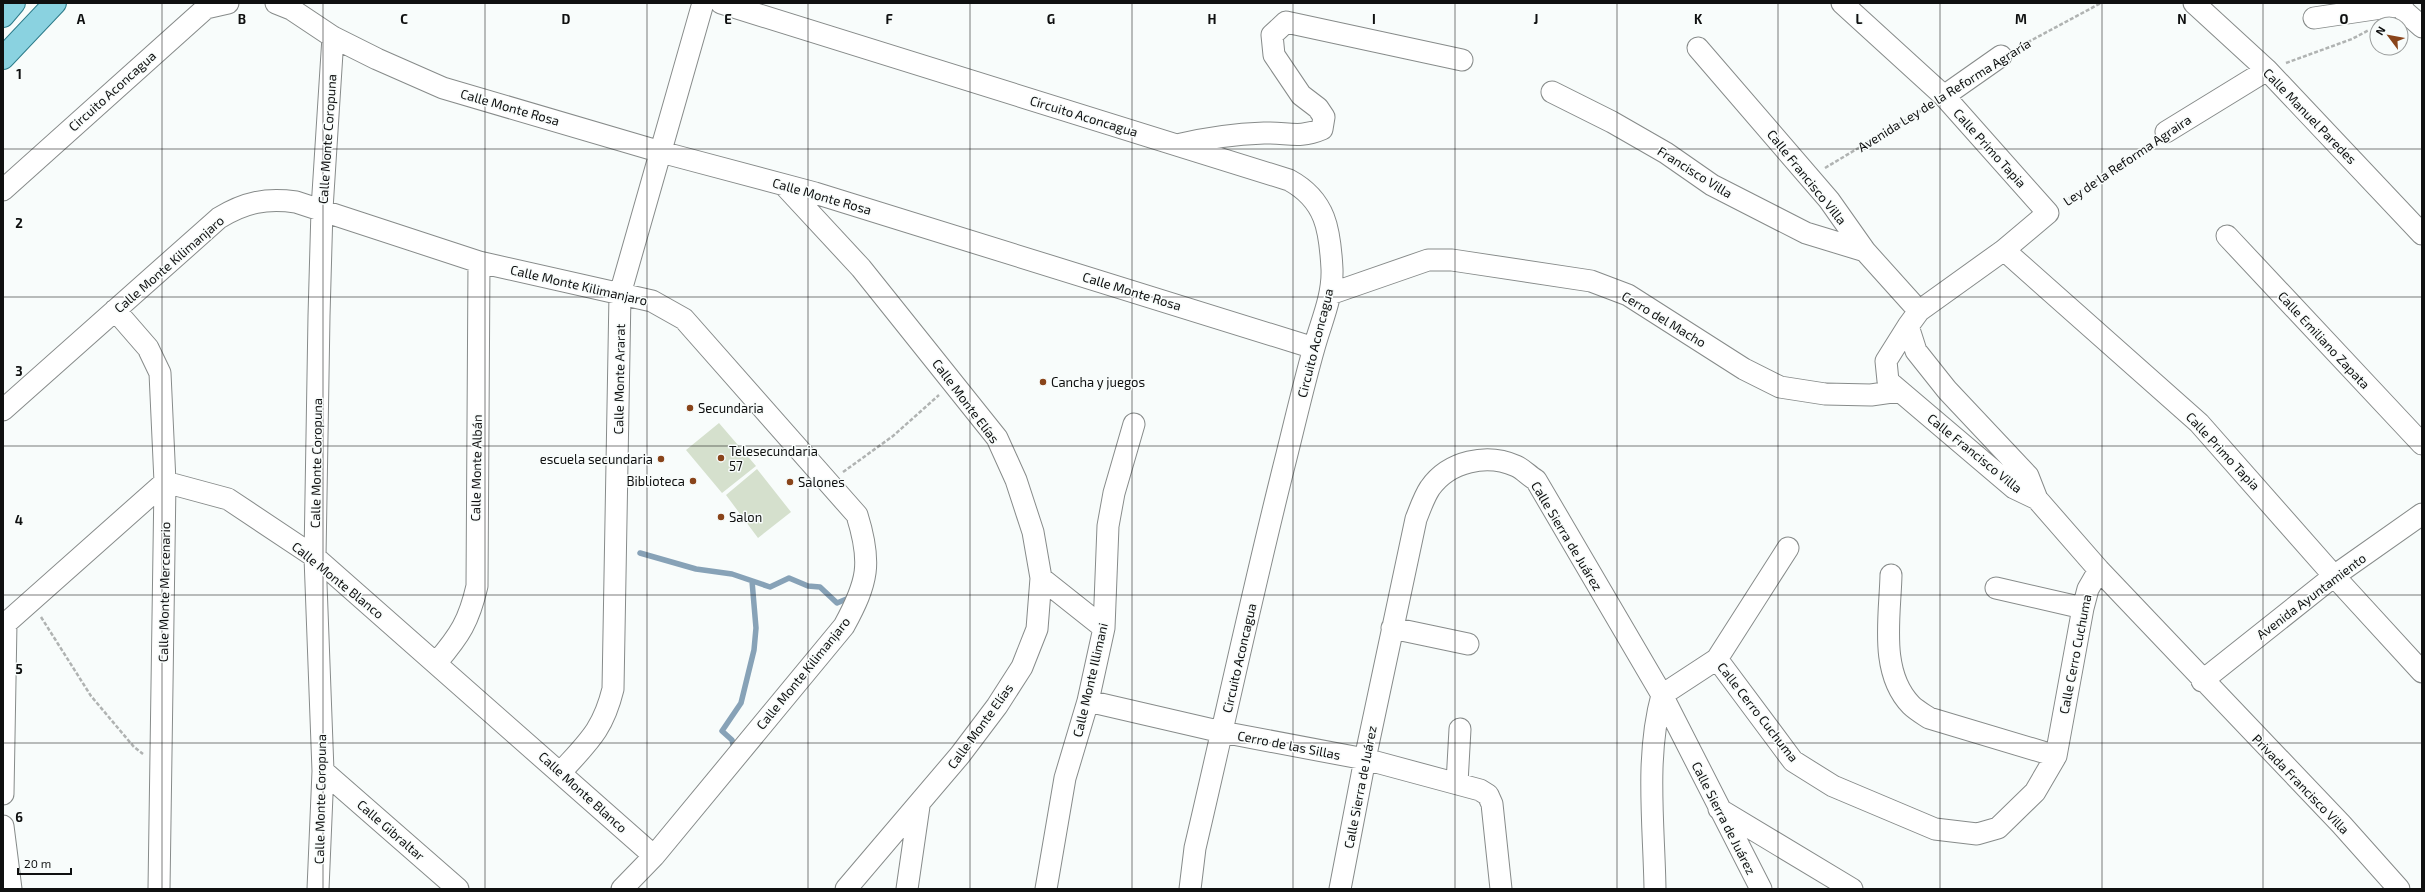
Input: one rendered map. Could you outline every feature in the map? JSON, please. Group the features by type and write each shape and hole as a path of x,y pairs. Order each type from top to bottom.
{"main road":[{"path":"3,16 14,3"},
{"path":"3,58 55,3"}],"street":[{"name":"Circuito Aconcagua","path":"3,190 206,8 228,3"},
{"path":"276,3 291,9 333,37"},
{"name":"Calle Monte Ararat","path":"561,772 595,735 607,714 613,689 620,294 703,3"},
{"name":"Circuito Aconcagua","path":"721,3 1289,180 1305,188 1318,204 1326,223 1332,271 1330,294 1314,348 1268,529 1195,848 1190,889"},
{"name":"Calle Primo Tapia","path":"1842,3 1944,96 2048,213"},
{"name":"Calle Manuel Paredes","path":"2194,3 2267,70 2422,234"},
{"path":"2314,18 2401,4 2404,11 2422,27"},
{"path":"1177,145 1216,137 1265,133 1308,135 1322,129 1324,117 1321,112 1301,95 1274,55 1272,35 1286,22 1462,60"},
{"name":"Calle Monte Rosa","path":"333,37 377,60 443,88 661,152 784,185 1161,299 1314,348"},
{"name":"Calle Monte Coropuna","path":"315,889 324,770 315,558 322,209 333,37"},
{"name":"Calle Francisco Villa","path":"1698,48 1829,200 1913,319 1916,350 1947,390 2028,476 2037,499 2098,570 2202,681"},
{"name":"Avenida Ley de la Reforma Agraría","path":"1944,96 2001,56"},
{"name":"Ley de la Reforma Agraira","path":"2166,132 2267,70"},
{"name":"Francisco Villa","path":"1552,92 1639,137 1712,185 1806,233 1865,251"},
{"name":"Calle Monte Elías","path":"784,185 861,268 954,382 997,438 1016,480 1033,532 1041,578 1037,629 1022,667 997,706 919,806 846,889"},
{"name":"Calle Monte Kilimanjaro","path":"3,410 219,218 236,208 256,201 274,199 296,202 322,209 479,262 652,301 684,319 857,515 866,544 866,568 859,599 844,626 654,856 622,889"},
{"name":"Ley de la Reforma Agraira","path":"1913,319 2004,250 2048,213"},
{"name":"Calle Emiliano Zapata","path":"2227,236 2422,444"},
{"name":"Calle Primo Tapia","path":"2004,250 2199,423 2334,576 2422,672"},
{"name":"Cerro del Macho","path":"1330,294 1428,260 1452,260 1590,281 1628,295 1744,368 1780,387 1825,394 1871,395 1899,391"},
{"name":"Calle Monte Albán","path":"436,662 464,627 471,611 477,586 479,262"},
{"name":"Calle Monte Mercenario","path":"115,310 148,348 160,373 165,482 159,889"},
{"name":"Calle Francisco Villa","path":"1913,319 1886,361 1885,371 1888,381 2014,488 2037,499"},
{"name":"Calle Monte Illimani","path":"1046,889 1065,778 1088,701 1104,628 1108,526 1114,493 1134,424"},
{"name":"Calle Sierra de Juárez","path":"1340,889 1365,759 1416,519 1430,488 1450,470 1473,460 1491,459 1517,466 1536,480 1662,695 1759,888"},
{"path":"3,794 5,624 165,482"},
{"name":"Calle Monte Blanco","path":"165,482 228,499 315,558 436,662 654,856"},
{"name":"Avenida Ayuntamiento","path":"2202,681 2334,576 2422,514"},
{"path":"1717,659 1788,548"},
{"name":"Calle Cerro Cuchuma","path":"1662,695 1717,659 1793,761 1833,786 1935,829 1977,834 1998,828 2035,792 2056,756 2083,608 2088,589 2098,570"},
{"path":"1891,575 1889,651 1895,679 1911,705 1929,718 2056,756"},
{"path":"1041,578 1104,628"},
{"path":"1996,588 2083,608"},
{"path":"1392,628 1468,644"},
{"name":"Privada Francisco Villa","path":"2202,681 2341,824 2399,889"},
{"path":"1656,889 1652,757 1655,722 1662,695"},
{"name":"Cerro de las Sillas","path":"1088,701 1222,732 1365,759 1457,783 1488,795 1492,804 1501,889"},
{"path":"1457,783 1460,729"},
{"name":"Calle Gibraltar","path":"324,770 458,889"},
{"path":"907,889 919,806"},
{"path":"1719,809 1852,889"},
{"path":"3,826 11,889"}],"path":[{"name":"Avenida Ley de la Reforma Agraría","path":"2001,56 2101,3"},
{"path":"2267,70 2352,39 2369,30"},
{"name":"Avenida Ley de la Reforma Agraría","path":"1809,177 1908,120 1944,96"},
{"name":"Ley de la Reforma Agraira","path":"2048,213 2166,132"},
{"path":"828,483 893,436 954,382"},
{"path":"30,601 91,696 134,747 161,767"}],"green space":[{"name":"Telesecundaria 57","path":"719,423 756,466 722,493 686,450"},
{"name":"Telesecundaria 57","path":"757,469 791,512 758,538 726,495"}],"waterway":[{"path":"640,553 696,569 732,574 770,587 789,578 808,586 820,587 837,603 849,598"},
{"path":"734,748 732,740 722,731 741,703 754,650 756,628 752,581"}],"place":[{"name":"Cancha y juegos","path":"1043,382"},
{"name":"Secundaria","path":"690,408"},
{"name":"Telesecundaria 57","path":"721,458"},
{"name":"escuela secundaria","path":"661,459"},
{"name":"Biblioteca","path":"693,481"},
{"name":"Salones","path":"790,482"},
{"name":"Salon","path":"721,517"}]}
